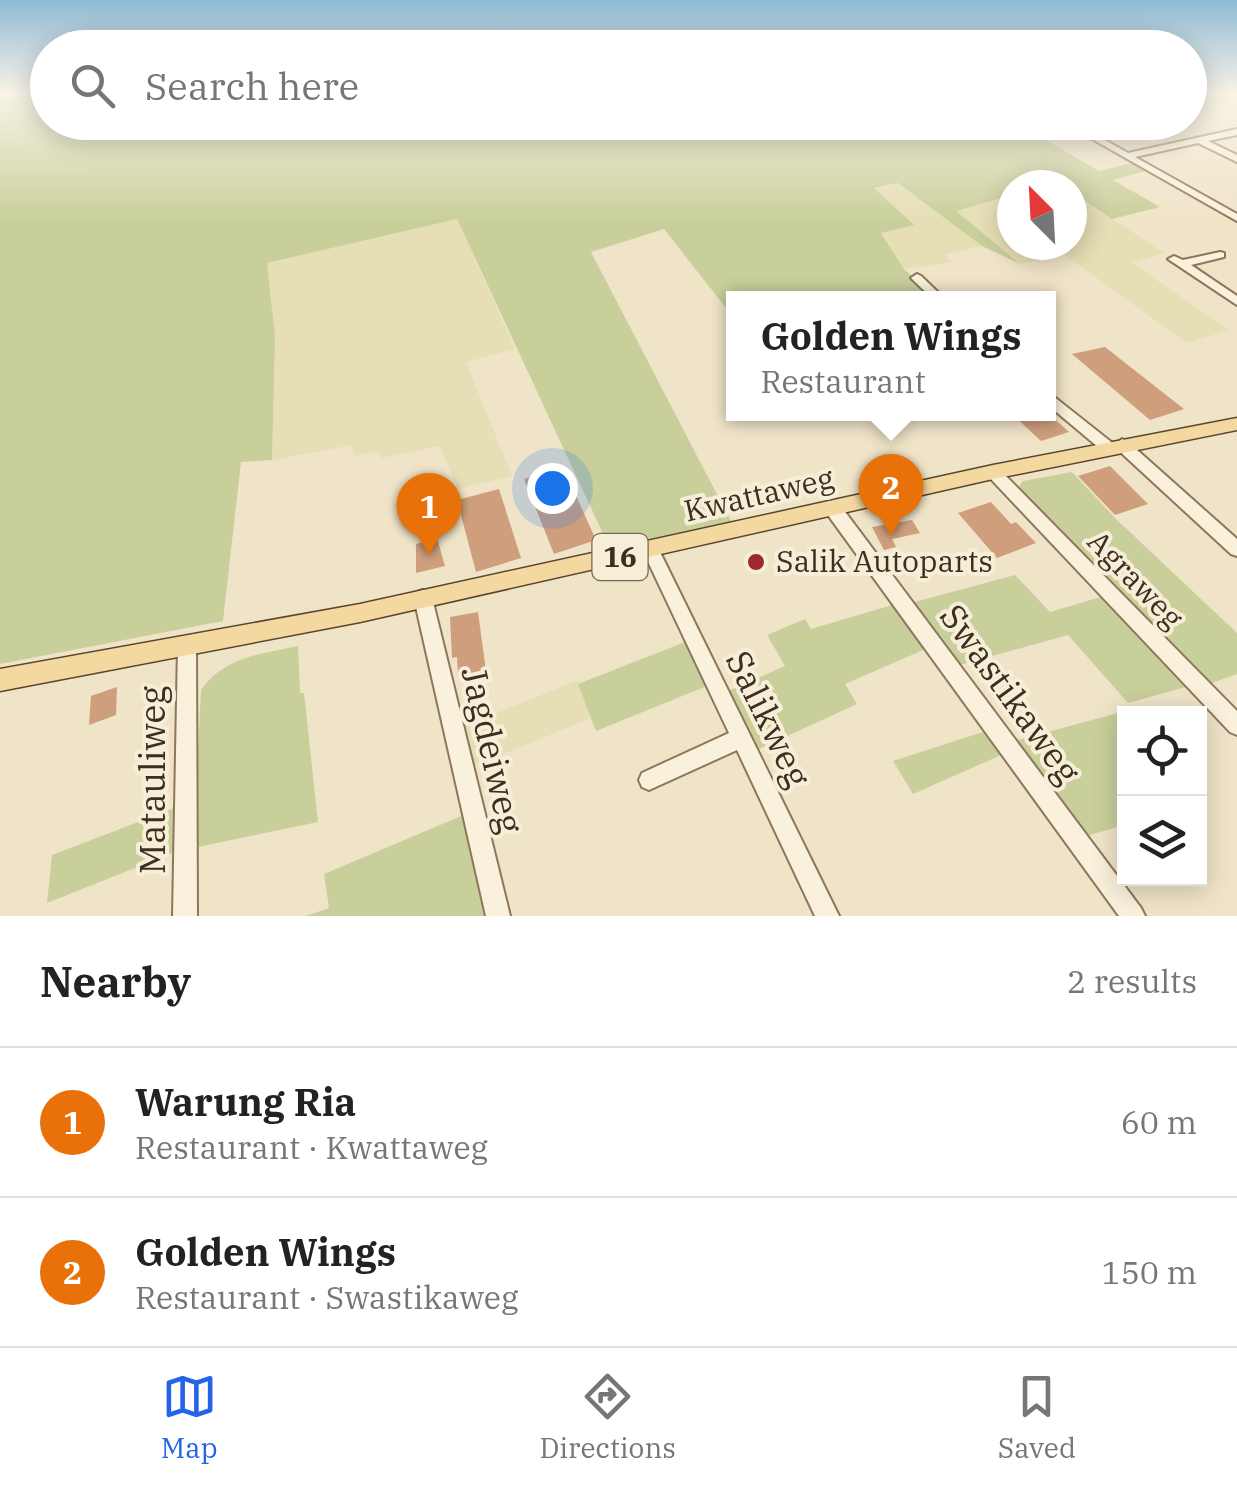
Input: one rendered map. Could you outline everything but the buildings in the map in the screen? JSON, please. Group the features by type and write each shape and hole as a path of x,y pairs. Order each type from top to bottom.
{"main road":[{"name":"Kwattaweg","path":"0,680 651,551 994,472 1237,424"}],"street":[{"path":"1098,140 1237,218"},
{"path":"1126,156 1200,140 1237,159"},
{"path":"1220,255 1177,261 1237,302"},
{"path":"916,278 930,291"},
{"path":"1056,402 1237,549"},
{"name":"Agraweg","path":"994,472 1237,725"},
{"name":"Swastikaweg","path":"834,510 1134,916"},
{"name":"Salikweg","path":"651,551 827,916"},
{"name":"Jagdeiweg","path":"423,598 498,916"},
{"name":"Matauliweg","path":"185,916 187,645"},
{"path":"649,780 741,738"}],"shaded area":[{"path":"898,183 982,246 945,254 952,262 904,269 881,232 913,224 873,189"},
{"path":"997,199 997,245 955,211"},
{"path":"1087,202 1164,253 1132,263 1229,330 1187,343 1071,260 1087,260"},
{"path":"457,219 515,349 466,362 512,476 458,489 440,446 381,458 380,451 354,456 353,445 272,460 275,337 266,263"},
{"path":"578,680 591,718 472,767 462,727"}],"green space":[{"path":"0,136 30,136 30,140 1046,140 1099,171 1136,162 1149,170 1113,180 1160,207 1112,219 1087,202 1087,170 997,170 997,199 956,211 997,245 997,253 898,183 874,188 914,225 881,233 904,269 928,291 726,291 726,308 664,229 591,252 734,527 611,551 457,219 267,263 275,337 272,460 241,462 223,621 0,664"},
{"path":"1072,472 1237,633 1237,674 1204,686 1017,490 1023,481"},
{"path":"1015,575 1050,612 1107,595 1193,685 1128,703 1068,635 956,666 911,603"},
{"path":"899,603 930,647 845,684 857,704 755,751 726,692 785,666 767,635 805,619 811,629"},
{"path":"685,642 707,686 596,731 578,684"},
{"path":"298,646 300,693 304,693 318,822 193,848 201,690 232,664"},
{"path":"1117,713 1117,827 1083,837 1014,741"},
{"path":"992,729 1008,752 913,794 893,761"},
{"path":"180,806 180,850 47,903 52,855"},
{"path":"466,814 490,916 306,916 329,908 324,874"}],"place":[{"name":"Golden Wings","path":"891,536"},
{"name":"Warung Ria","path":"429,555"},
{"name":"Salik Autoparts","path":"756,562"}]}
